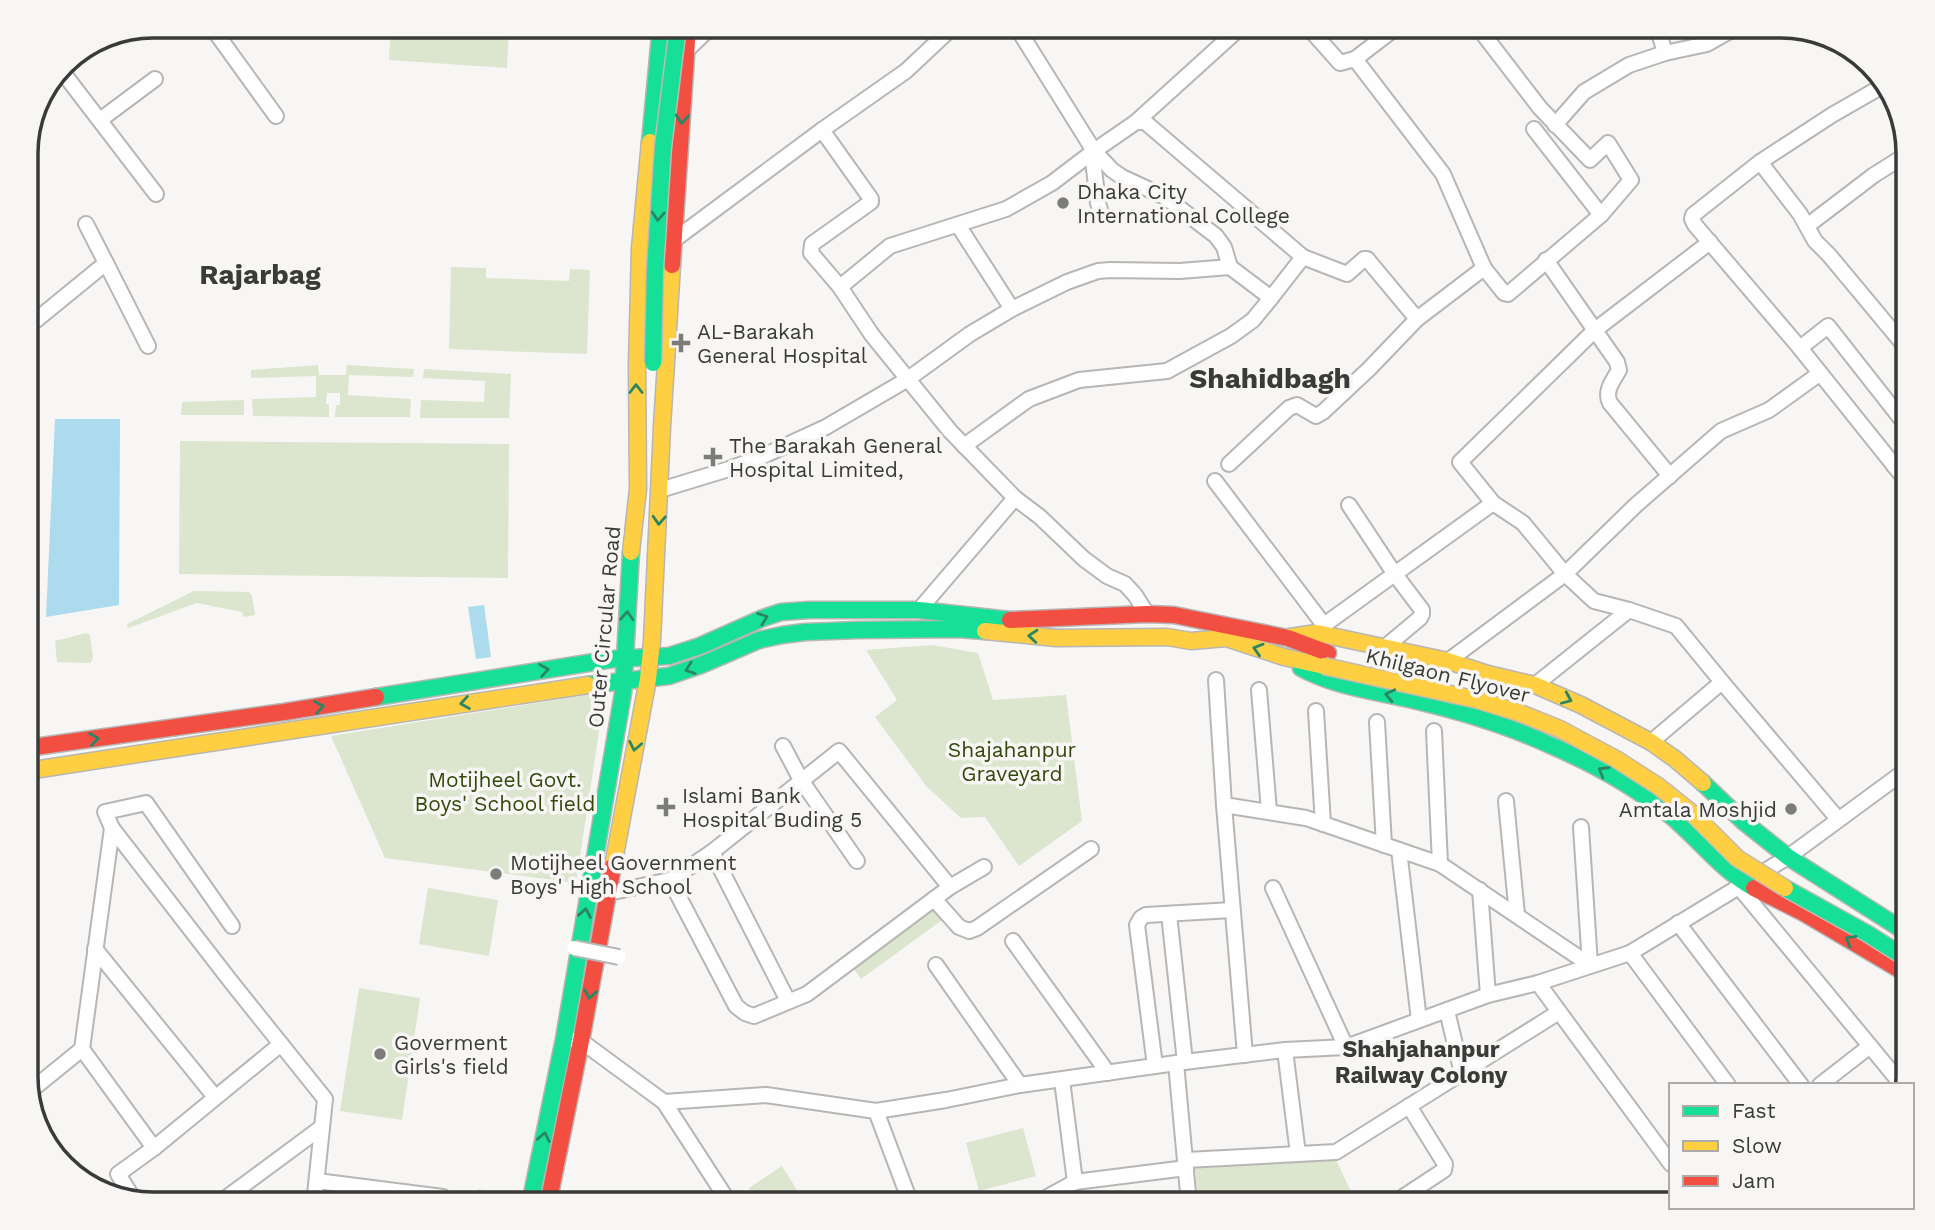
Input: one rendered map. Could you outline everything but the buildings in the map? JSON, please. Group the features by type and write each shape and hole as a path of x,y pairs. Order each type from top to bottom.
{"main road":[{"name":"Outer Circular Road","path":"532,1192 564,1039 624,680 630,558 638,489 636,377 640,248 660,38"},
{"path":"662,427 654,398 655,269 663,147 677,38"},
{"name":"Outer Circular Road","path":"550,1192 581,1041 651,657 662,427 688,38"},
{"path":"659,48 687,50"},
{"path":"39,746 284,712 625,658 684,652 780,612 809,610 919,610 1021,621 1174,615 1288,638 1326,660"},
{"path":"39,769 624,680 669,676 759,640 805,632 958,629 1056,638 1167,637 1191,641 1226,638 1284,657 1326,660"},
{"path":"1288,638 1320,629 1384,648 1448,661 1535,685 1581,705 1651,742 1694,775 1744,822 1788,857 1896,926"},
{"path":"1284,657 1314,676 1422,702 1523,733 1568,752 1656,805 1685,827 1742,885 1803,912 1896,967"},
{"name":"Khilgaon Flyover","path":"1326,660 1483,689 1579,725 1629,752 1681,788 1747,851 1896,937"},
{"name":"Khilgaon Flyover","path":"1326,660 1499,706 1539,720 1605,752 1681,804 1743,863 1851,923 1896,952"}],"street":[{"path":"220,38 276,116"},
{"path":"687,50 700,38"},
{"path":"674,240 906,71 941,38"},
{"path":"1023,38 1093,152 1122,177 1166,197 1210,231 1221,242 1230,267 1271,298"},
{"path":"840,286 890,246 1006,209 1052,183 1136,122 1229,38"},
{"path":"1318,38 1340,63 1355,58 1382,38"},
{"path":"1355,58 1443,174 1484,268 1504,293 1508,294 1601,215 1631,180 1608,143 1590,160 1555,125 1487,38"},
{"path":"1661,38 1665,53"},
{"path":"1555,125 1584,92 1629,65 1665,53 1707,44 1718,38"},
{"path":"67,78 156,194"},
{"path":"100,120 155,79"},
{"path":"1877,89 1760,162 1693,215 1692,219 1896,468"},
{"path":"1136,122 1145,122 1303,257 1347,274 1367,259 1417,319"},
{"path":"1534,129 1601,215"},
{"path":"822,130 871,202 812,244 811,253 840,286 872,335 950,431 1015,498 1040,517 1089,564 1125,584 1147,614"},
{"path":"1093,152 1096,192 1101,213"},
{"path":"1807,226 1896,161"},
{"path":"1760,162 1800,214 1815,241 1896,335"},
{"path":"86,225 148,346"},
{"path":"958,225 1012,309"},
{"path":"1710,242 1595,330 1460,462 1493,503 1523,523 1565,574 1594,601 1676,626 1838,819"},
{"path":"964,446 1029,399 1079,380 1167,371 1231,336 1253,320 1303,257"},
{"path":"1546,260 1617,362 1619,370 1609,387 1607,397 1610,404 1670,475"},
{"path":"39,318 106,262"},
{"path":"660,490 761,457 826,427 908,379 970,334 1012,309 1067,282 1098,271 1180,271 1230,267"},
{"path":"1229,464 1289,408 1297,405 1315,416 1323,412 1417,319 1484,268"},
{"path":"1800,348 1828,326 1896,412"},
{"path":"1448,661 1565,574 1721,430 1769,410 1819,374"},
{"path":"1215,481 1320,629 1493,503"},
{"path":"919,610 1015,498"},
{"path":"1349,505 1422,610 1422,614 1384,648"},
{"path":"1535,685 1629,610"},
{"path":"1216,680 1245,1055"},
{"path":"1651,742 1722,682"},
{"path":"1259,690 1269,811"},
{"path":"1316,711 1323,824"},
{"path":"1377,722 1384,845"},
{"path":"1434,731 1440,864"},
{"path":"783,746 801,780 857,861"},
{"path":"608,893 670,880 712,852 839,751 950,887"},
{"path":"664,1102 766,1095 876,1111 1155,1066 1284,1050 1346,1047 1488,995 1538,983 1630,953 1788,857 1896,777"},
{"path":"1506,802 1517,915"},
{"path":"232,926 146,803 105,812 112,828 325,1099 316,1192"},
{"path":"1224,805 1306,818 1440,864 1590,965"},
{"path":"1581,827 1590,965"},
{"path":"112,828 82,1049 154,1148"},
{"path":"934,899 959,927 969,931 1091,849"},
{"path":"1399,850 1419,1020"},
{"path":"712,852 788,1001"},
{"path":"670,880 736,1006 754,1016 807,994 950,887 984,867"},
{"path":"1742,885 1896,1078"},
{"path":"1273,888 1346,1047"},
{"path":"1480,890 1488,995"},
{"path":"1155,1066 1136,925 1146,915 1232,910"},
{"path":"1169,915 1188,1192"},
{"path":"1678,923 1799,1083"},
{"path":"1013,941 1108,1073"},
{"path":"574,948 619,957"},
{"path":"95,949 215,1097"},
{"path":"1630,953 1727,1083"},
{"path":"936,965 1020,1086"},
{"path":"1538,983 1669,1161"},
{"path":"1447,1010 1462,1073"},
{"path":"1057,1192 1075,1182 1186,1164 1336,1152 1559,1012"},
{"path":"564,1039 581,1041 664,1102 722,1192"},
{"path":"126,1188 118,1174 154,1148 281,1044"},
{"path":"1824,1083 1870,1046"},
{"path":"39,1084 82,1049"},
{"path":"1284,1050 1298,1154"},
{"path":"1062,1080 1075,1182"},
{"path":"1409,1106 1445,1164 1444,1170 1411,1192"},
{"path":"876,1111 906,1192"},
{"path":"234,1192 322,1127"},
{"path":"317,1181 404,1192"}],"green space":[{"path":"390,38 508,38 507,68 389,60"},
{"path":"451,267 486,268 486,278 569,281 570,269 590,270 587,354 449,349"},
{"path":"318,365 319,375 346,375 347,365 414,369 413,377 349,375 348,395 411,399 410,417 335,417 336,405 340,405 340,393 327,393 329,417 253,416 252,399 316,397 316,376 251,378 251,370"},
{"path":"424,369 511,374 509,418 420,418 421,400 484,402 485,381 423,378"},
{"path":"244,400 244,415 181,415 182,402"},
{"path":"180,441 509,444 508,578 179,574"},
{"path":"194,591 249,592 255,615 244,617 242,612 197,603 128,628 127,624"},
{"path":"86,633 90,635 93,658 90,663 57,662 55,641"},
{"name":"Shajahanpur Graveyard","path":"932,645 978,653 993,700 1066,695 1082,821 1019,866 985,817 961,818 927,787 875,717 897,700 866,650"},
{"name":"Motijheel Govt. Boys' School field","path":"605,692 576,883 385,858 331,736"},
{"path":"428,888 498,900 489,956 419,944"},
{"path":"936,906 945,918 861,979 851,964"},
{"name":"Goverment Girls's field","path":"359,988 420,998 402,1120 340,1111"},
{"path":"1023,1128 1036,1176 979,1191 966,1143"},
{"path":"1336,1160 1351,1192 1197,1192 1195,1167"},
{"path":"782,1166 797,1190 752,1192 749,1188"}],"water":[{"path":"55,419 120,419 119,605 46,617"},
{"path":"484,605 491,657 476,659 468,607"}],"traffic: fast":[{"path":"650,142 660,38"},
{"path":"653,363 655,269 663,147 677,38"},
{"path":"532,1192 564,1039 623,693 631,552"},
{"path":"376,697 613,659 669,656 781,612 919,610 1010,620"},
{"path":"588,685 669,676 759,640 782,635 858,630 985,631"},
{"path":"1301,668 1342,684 1483,719 1581,759 1656,804 1681,824 1710,854 1754,888"},
{"path":"1703,783 1744,822 1788,857 1896,926"},
{"path":"1785,888 1896,952"}],"traffic: slow":[{"path":"631,552 638,489 640,248 650,142"},
{"path":"613,866 648,679 652,641 672,265"},
{"path":"985,631 1056,638 1167,637 1191,641 1226,638 1284,657 1324,666"},
{"path":"1290,637 1317,633 1448,661 1535,685 1581,705 1651,742 1703,783"},
{"path":"1324,666 1478,700 1560,729 1616,759 1658,786 1693,814 1737,858 1785,888"},
{"path":"39,769 588,685"}],"traffic: jam":[{"path":"672,265 687,38"},
{"path":"1010,620 1174,615 1288,638 1328,653"},
{"path":"39,746 376,697"},
{"path":"550,1192 613,866"},
{"path":"1754,888 1804,913 1896,967"}],"place":[{"name":"Dhaka City International College","path":"1063,203"},
{"name":"AL-Barakah General Hospital","path":"681,343"},
{"name":"The Barakah General Hospital Limited,","path":"713,457"},
{"name":"Islami Bank Hospital Buding 5","path":"666,807"},
{"name":"Amtala Moshjid","path":"1791,809"},
{"name":"Motijheel Government Boys' High School","path":"496,874"},
{"name":"Goverment Girls's field","path":"380,1054"}],"district":[{"name":"Rajarbag","path":"260,274"},
{"name":"Shahidbagh","path":"1270,378"},
{"name":"Shahjahanpur Railway Colony","path":"1421,1062"}]}
